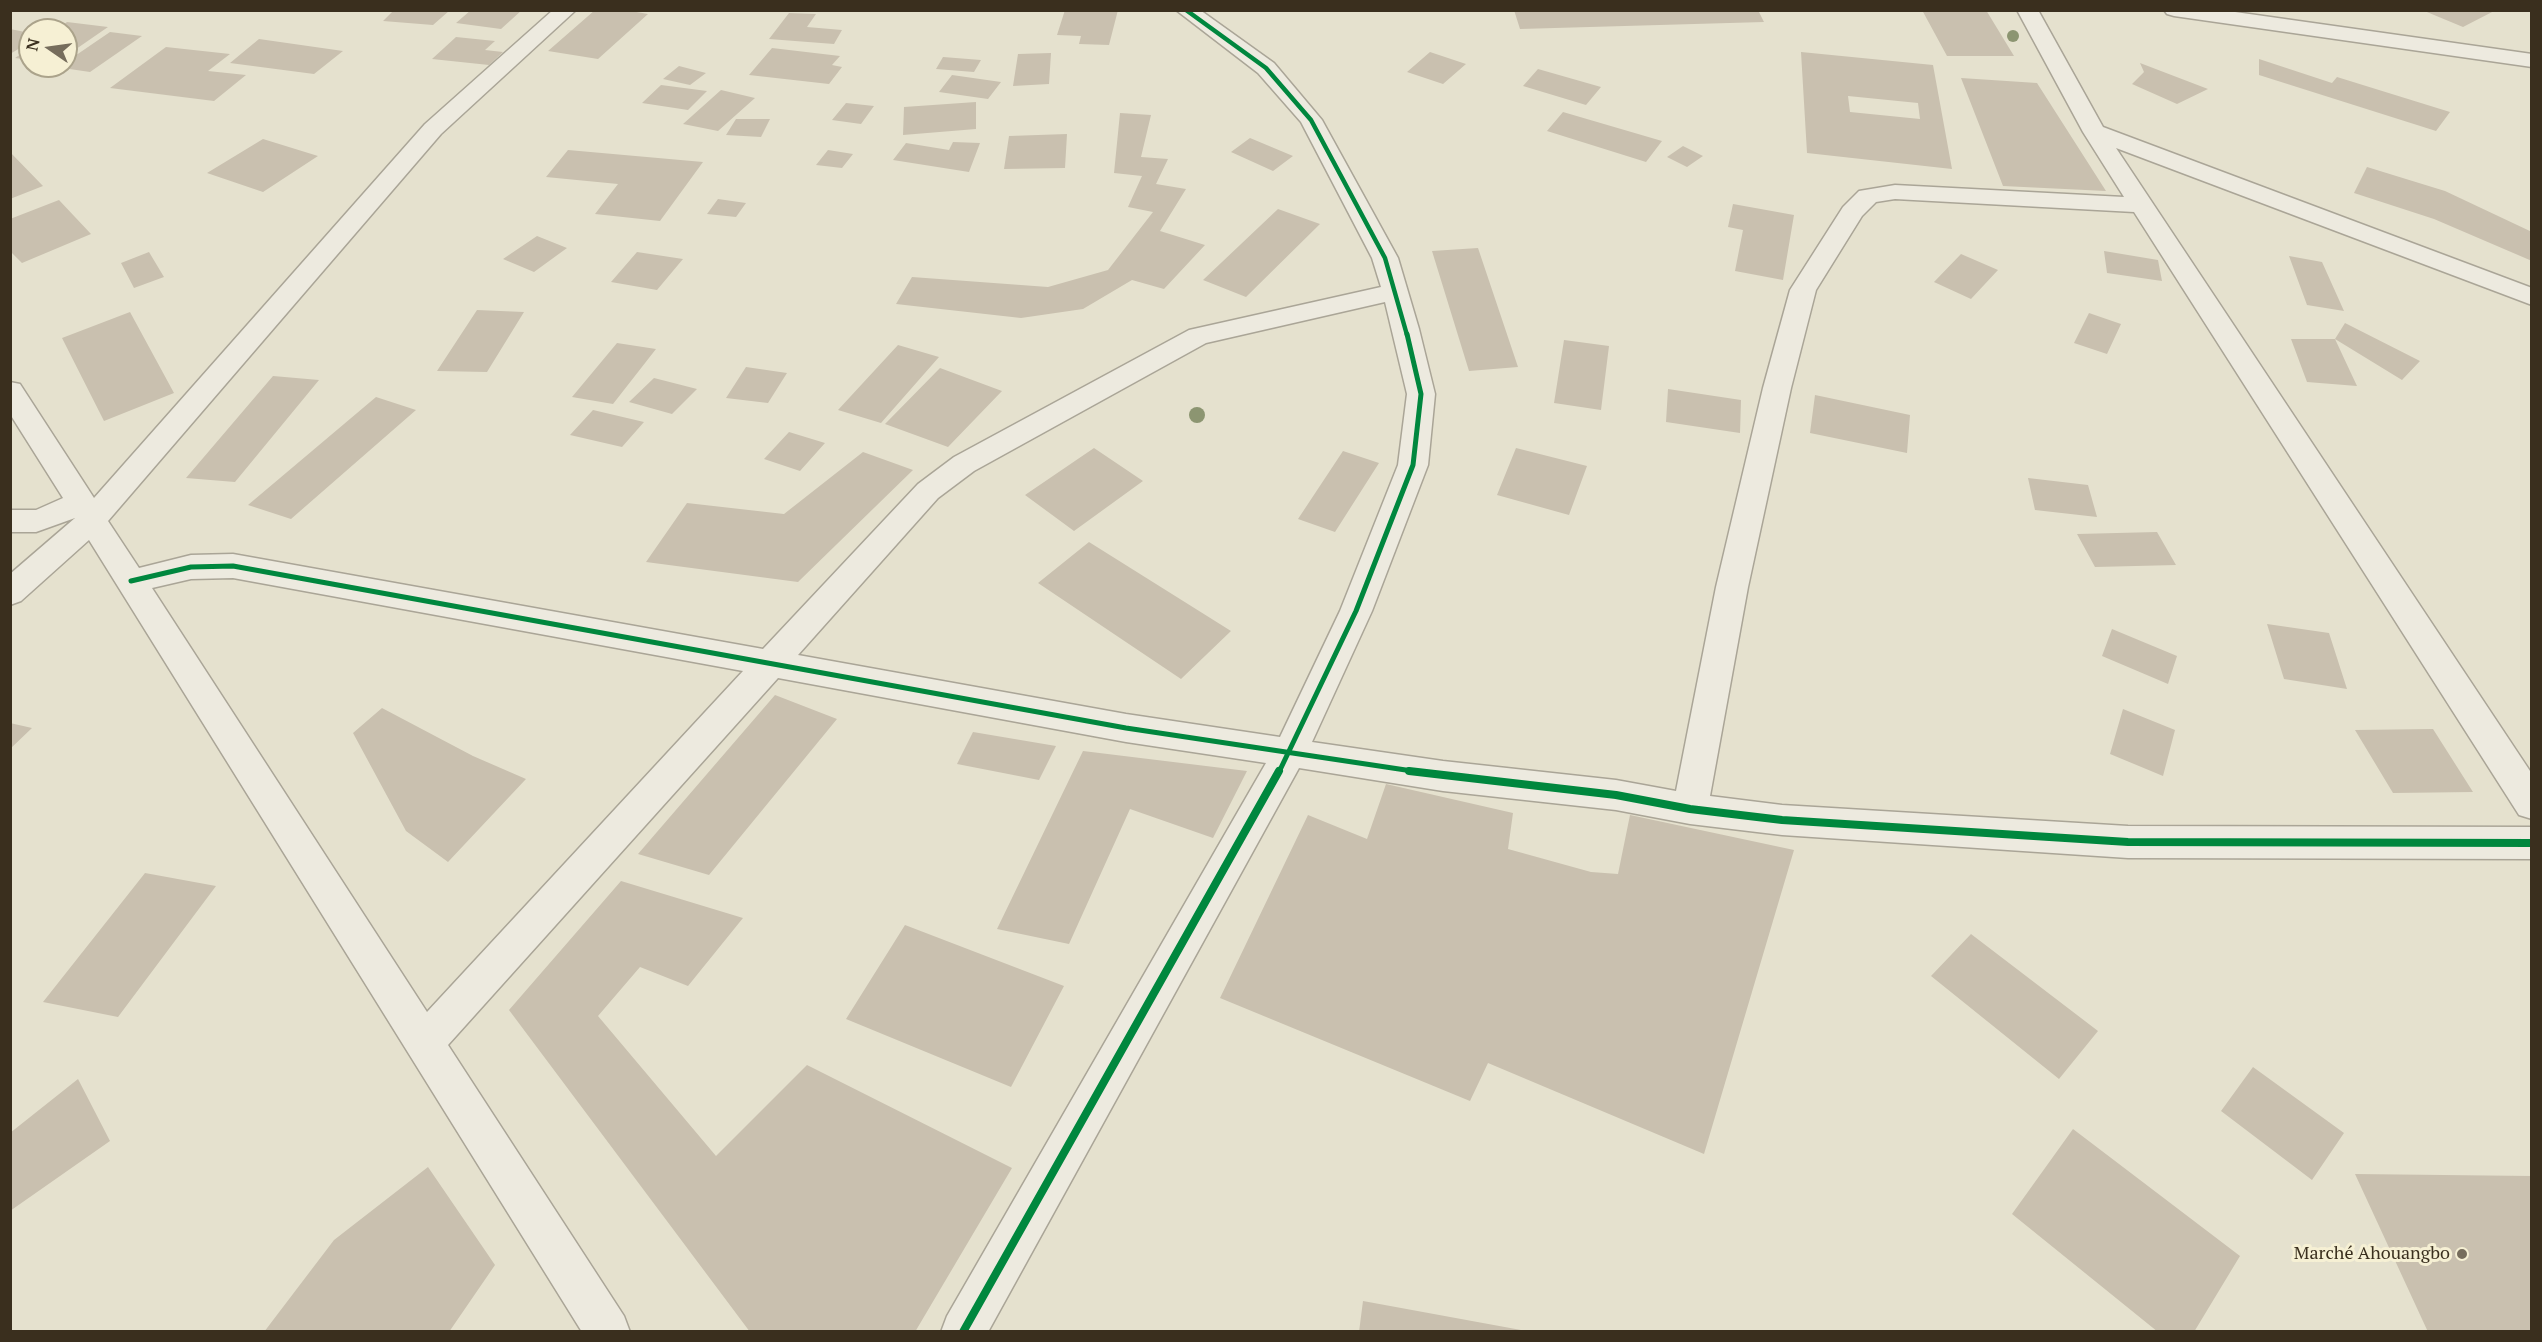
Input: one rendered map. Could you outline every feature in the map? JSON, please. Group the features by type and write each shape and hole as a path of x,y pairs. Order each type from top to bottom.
{"street":[{"path":"10,593 433,129 566,10"},
{"path":"963,1332 1289,754 1356,611 1413,465 1421,394 1385,258 1311,120 1266,68 1186,10"},
{"path":"2027,10 2094,132 2141,206 2532,804"},
{"path":"2174,10 2307,20 2532,61"},
{"path":"2094,132 2532,297"},
{"path":"1690,809 1732,587 1777,387 1803,290 1852,212 1868,196 1895,192 2141,206"},
{"path":"424,1043 928,491 964,464 1198,336 1395,292"},
{"path":"10,391 608,1332"},
{"path":"10,520 36,521 86,511"},
{"path":"131,581 191,567 233,566 772,663 952,699 1289,754 1443,776 1616,795 1690,809 1782,820 2128,842 2532,843"}],"building":[{"path":"394,10 449,11 433,25 383,21"},
{"path":"471,10 522,10 501,29 456,23"},
{"path":"595,10 625,10 648,14 598,59 548,51"},
{"path":"1065,10 1118,10 1109,45 1079,44 1081,36 1057,35"},
{"path":"1514,10 1758,10 1764,22 1520,29"},
{"path":"1922,10 1986,10 2014,56 1947,56"},
{"path":"2422,10 2496,10 2463,27"},
{"path":"789,13 816,14 807,27 842,30 834,44 769,39"},
{"path":"78,23 108,27 78,48"},
{"path":"10,29 18,31 18,49 10,54"},
{"path":"110,32 142,36 90,72 78,70 78,54"},
{"path":"456,37 495,41 485,50 503,52 489,65 432,59"},
{"path":"259,39 343,51 314,74 230,63"},
{"path":"166,47 230,54 208,71 246,75 214,101 110,88"},
{"path":"772,48 840,56 832,65 842,67 829,84 749,75"},
{"path":"1430,52 1466,64 1443,84 1407,72"},
{"path":"1801,52 1933,65 1952,169 1807,153","holes":["1848,96 1918,103 1920,119 1850,112"]},
{"path":"1051,53 1049,84 1013,86 1018,54"},
{"path":"943,57 981,60 974,72 936,69"},
{"path":"2259,59 2332,83 2337,77 2450,112 2436,131 2259,75"},
{"path":"2140,63 2208,89 2177,104 2132,84 2144,72"},
{"path":"679,66 706,73 690,85 663,79"},
{"path":"1538,69 1601,87 1586,105 1523,86"},
{"path":"952,75 1001,82 988,99 939,92"},
{"path":"1961,78 2037,83 2106,191 2003,186"},
{"path":"661,85 707,91 688,110 642,103"},
{"path":"721,90 755,98 718,131 683,124"},
{"path":"976,102 976,129 903,135 904,107"},
{"path":"846,103 874,106 861,124 832,120"},
{"path":"1563,112 1662,141 1646,162 1547,131"},
{"path":"1120,113 1151,115 1141,157 1168,159 1156,184 1186,189 1160,231 1205,245 1164,289 1132,280 1083,309 1021,318 896,304 912,277 1048,287 1108,270 1153,212 1128,207 1142,176 1114,173"},
{"path":"736,119 770,119 761,137 726,135"},
{"path":"1067,134 1065,168 1004,169 1009,136"},
{"path":"1250,138 1293,156 1273,171 1231,152"},
{"path":"263,139 318,156 263,192 207,173"},
{"path":"953,142 980,143 969,172 893,160 906,143 949,150"},
{"path":"1683,146 1703,156 1687,167 1667,157"},
{"path":"568,150 703,162 660,221 595,214 618,184 546,177"},
{"path":"828,150 853,154 842,168 816,165"},
{"path":"10,152 43,186 10,199"},
{"path":"2367,167 2445,191 2532,232 2532,261 2434,219 2354,193"},
{"path":"718,199 746,203 736,217 707,214"},
{"path":"59,200 91,234 22,263 10,251 10,219"},
{"path":"1733,204 1794,215 1783,280 1735,271 1743,230 1728,227"},
{"path":"1278,209 1320,224 1246,297 1203,280"},
{"path":"537,236 567,248 534,272 503,259"},
{"path":"1478,248 1518,367 1469,371 1432,251"},
{"path":"2104,251 2158,260 2162,281 2107,273"},
{"path":"149,252 164,277 134,288 121,263"},
{"path":"637,252 683,259 657,290 611,282"},
{"path":"1961,254 1998,270 1971,299 1934,282"},
{"path":"2289,256 2322,262 2344,311 2307,305"},
{"path":"477,310 524,312 487,372 437,371"},
{"path":"130,312 174,393 104,421 62,338"},
{"path":"2089,313 2121,324 2107,354 2074,343"},
{"path":"2345,323 2420,361 2402,380 2335,339"},
{"path":"2291,339 2335,339 2357,386 2307,382"},
{"path":"1564,340 1609,346 1601,410 1554,403"},
{"path":"617,343 656,349 613,404 572,397"},
{"path":"898,345 939,357 881,423 838,410"},
{"path":"746,367 787,373 768,403 726,398"},
{"path":"940,368 1002,391 948,447 885,424"},
{"path":"273,376 319,380 235,482 186,478"},
{"path":"654,378 697,389 672,414 629,402"},
{"path":"1668,389 1741,400 1740,433 1666,422"},
{"path":"1815,395 1910,415 1907,453 1810,433"},
{"path":"376,397 416,410 291,519 248,505"},
{"path":"593,410 644,422 622,447 570,435"},
{"path":"789,432 825,443 800,471 764,459"},
{"path":"1094,448 1143,481 1074,531 1025,495"},
{"path":"1516,448 1587,466 1569,515 1497,495"},
{"path":"1343,451 1379,463 1335,532 1298,519"},
{"path":"863,452 913,470 798,582 646,562 687,503 784,514"},
{"path":"2028,478 2088,485 2097,517 2035,510"},
{"path":"2157,532 2176,565 2095,567 2077,534"},
{"path":"1089,542 1231,631 1181,679 1038,583"},
{"path":"2267,624 2329,633 2347,689 2284,679"},
{"path":"2112,629 2177,656 2168,684 2102,656"},
{"path":"775,695 837,719 709,875 638,854"},
{"path":"382,708 473,756 526,779 448,862 406,831 353,733"},
{"path":"2123,709 2175,730 2163,776 2110,754"},
{"path":"10,723 32,728 10,749"},
{"path":"2433,729 2473,792 2393,793 2355,730"},
{"path":"973,732 1056,746 1039,780 957,764"},
{"path":"1083,751 1247,771 1213,838 1130,809 1069,944 997,929"},
{"path":"1386,784 1513,813 1508,849 1591,872 1618,874 1630,815 1794,850 1704,1154 1488,1063 1470,1101 1220,998 1308,815 1367,839"},
{"path":"145,873 216,886 118,1017 43,1002"},
{"path":"621,881 743,918 688,986 640,967 598,1016 716,1156 807,1065 1012,1168 915,1332 750,1332 509,1010"},
{"path":"905,925 1064,986 1011,1087 846,1019"},
{"path":"1971,934 2098,1031 2059,1079 1931,976"},
{"path":"2253,1067 2344,1133 2312,1180 2221,1111"},
{"path":"78,1079 110,1141 10,1211 10,1133"},
{"path":"2073,1129 2240,1256 2194,1332 2158,1332 2012,1214"},
{"path":"428,1167 495,1265 449,1332 264,1332 334,1240"},
{"name":"Marché Ahouangbo","path":"2355,1174 2532,1176 2532,1332 2428,1332"},
{"path":"1363,1301 1521,1330 1521,1332 1359,1332"}],"cycle path":[{"path":"963,1332 1289,754 1356,611 1413,465 1421,394 1406,329 1385,258 1311,120 1266,68 1186,10"},
{"path":"131,581 191,567 233,566 1126,728 1443,776 1616,795 1690,809 1782,820 2128,842 2532,843"}],"place":[{"name":"Marché Ahouangbo","path":"2462,1254"}]}
